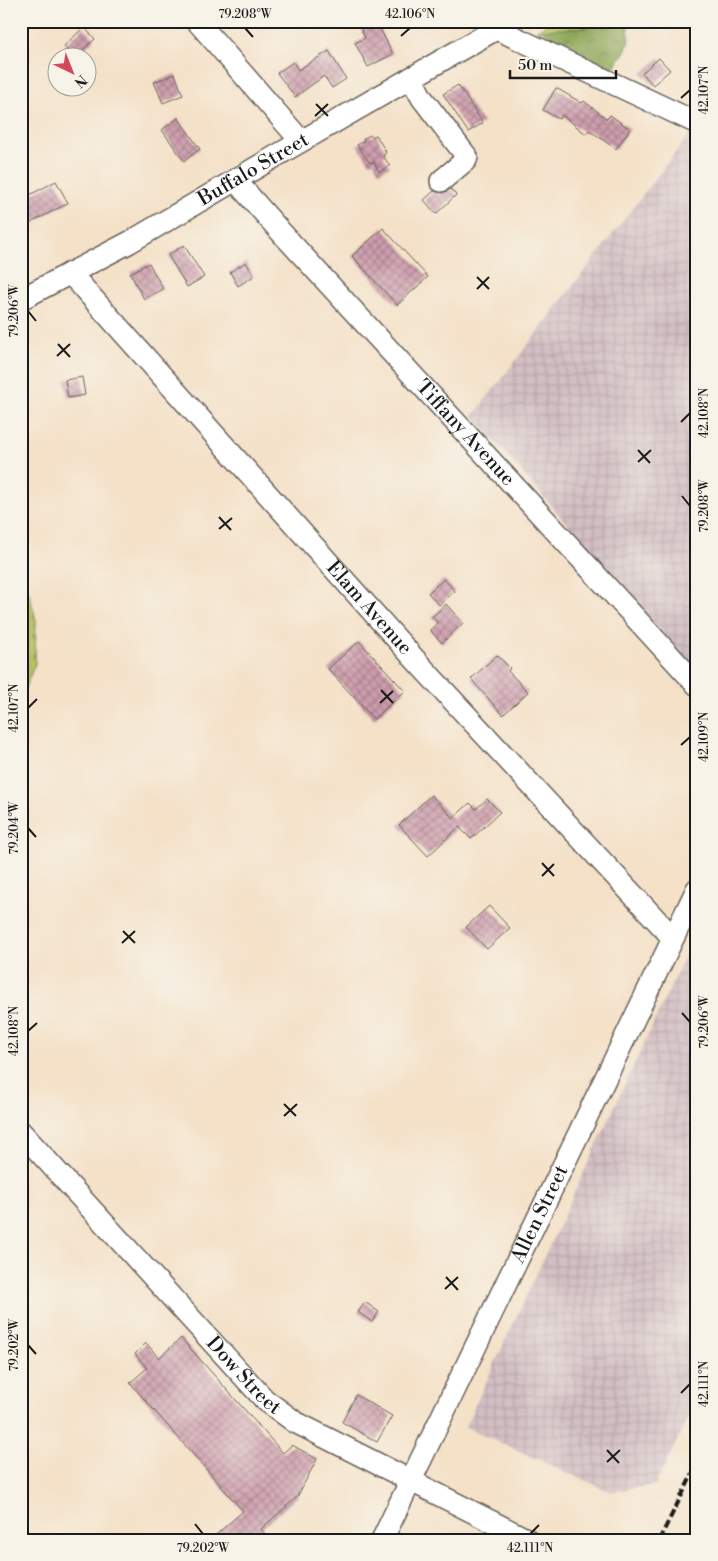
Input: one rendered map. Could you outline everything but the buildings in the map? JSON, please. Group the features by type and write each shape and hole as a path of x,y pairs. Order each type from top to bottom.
{"street":[{"path":"197,21 301,141"},
{"path":"503,25 697,123"},
{"name":"Buffalo Street","path":"21,299 130,242 503,25"},
{"path":"411,78 422,98 467,158 441,181"},
{"name":"Tiffany Avenue","path":"235,180 286,238 697,685"},
{"name":"Elam Avenue","path":"70,273 420,665 673,938"},
{"name":"Allen Street","path":"382,1540 697,889"},
{"name":"Dow Street","path":"21,1132 265,1400 294,1422 528,1540"}],"shaded area":[{"path":"692,131 697,134 697,673 473,416"},
{"path":"697,930 697,1401 655,1485 611,1492 465,1427"}],"green space":[{"path":"553,21 627,21 627,22 535,31"},
{"path":"627,22 629,41 614,67 590,64 557,46 542,30 577,28"},
{"path":"21,583 30,595 36,621 35,664 21,697"}],"railway":[{"path":"659,1540 697,1465"}]}
